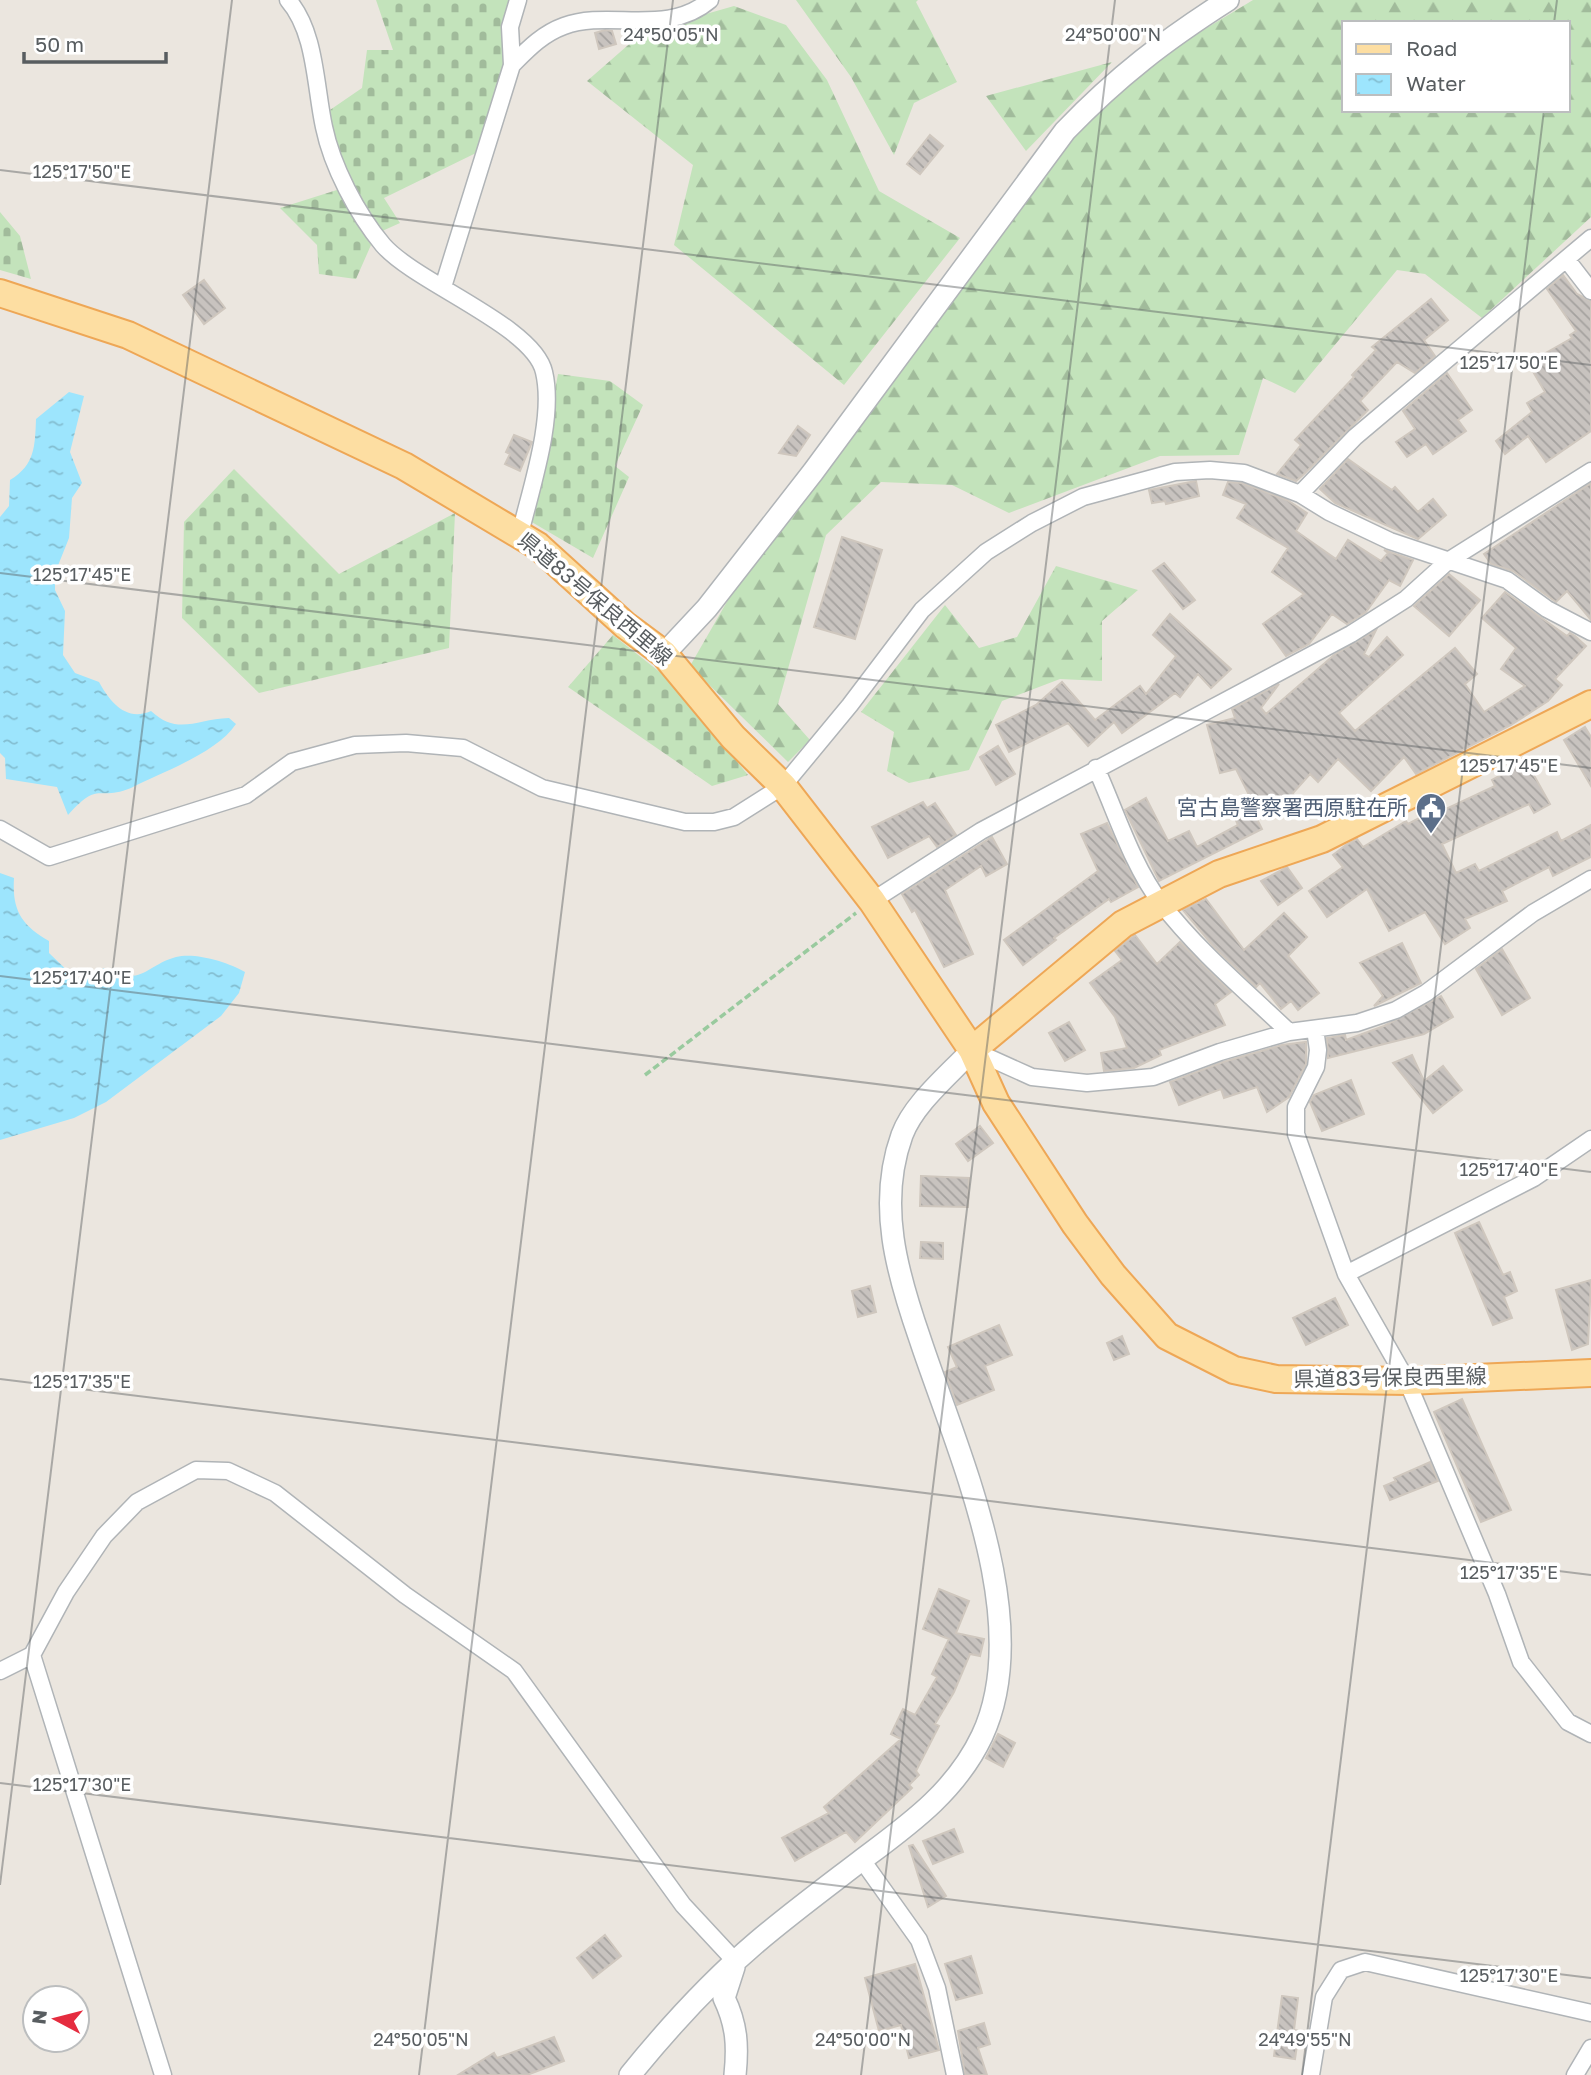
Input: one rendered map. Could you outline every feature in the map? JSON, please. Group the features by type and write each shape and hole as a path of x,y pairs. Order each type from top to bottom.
{"main road":[{"name":"県道83号保良西里線","path":"0,293 128,335 289,409 404,466 520,534 566,570 625,625 664,654 733,737 783,786 872,901 972,1050 996,1103 1075,1224 1114,1275 1167,1336 1234,1370 1276,1379 1407,1381 1591,1373"},
{"path":"972,1050 1123,924 1219,874 1322,839 1591,704"}],"street":[{"path":"288,0 298,11 308,43 324,130 359,210 384,246 419,275 443,287 532,350 544,370 547,408 520,534"},
{"path":"443,287 512,65 510,27 518,0"},
{"path":"512,65 534,42 565,25 688,15 710,0"},
{"path":"664,654 707,608 805,482 1065,131 1110,84 1160,44 1228,0"},
{"path":"1300,494 1355,437 1591,239"},
{"path":"1567,260 1591,291"},
{"path":"0,829 49,857 246,795 292,762 355,745 406,743 463,748 542,788 685,822 714,822 734,817 783,786 922,610 986,552 1032,523 1083,497 1175,472 1210,470 1244,473 1300,494 1329,512 1390,541 1507,580 1547,609 1591,632"},
{"path":"872,901 981,831 1097,768 1284,673 1351,634 1406,599 1448,561 1591,471"},
{"path":"1097,768 1140,866 1161,903 1208,955 1289,1032"},
{"path":"630,2075 703,1992 736,1962 939,1800 982,1736 996,1685 1002,1628 984,1530 899,1278 889,1191 903,1133 926,1099 972,1050 1032,1077 1087,1083 1153,1077 1220,1052 1289,1032 1357,1023 1396,1010 1460,970 1533,913 1591,879"},
{"path":"1315,1029 1318,1050 1316,1067 1296,1107 1296,1134 1346,1274 1407,1381 1497,1594 1521,1662 1568,1722 1591,1734"},
{"path":"1346,1274 1534,1178 1591,1139"},
{"path":"0,1671 32,1655 66,1592 104,1535 137,1502 196,1470 228,1471 275,1493 405,1595 514,1671 683,1905 736,1962"},
{"path":"32,1655 163,2075"},
{"path":"862,1860 919,1940 937,1988 955,2075"},
{"path":"735,2075 738,2042 734,2020 724,1998 736,1962"},
{"path":"1311,2075 1324,1997 1341,1970 1365,1962 1591,2013"},
{"path":"1575,2075 1591,2048"}],"path":[{"path":"645,1075 872,901"}],"green space":[{"path":"376,0 510,0 505,59 476,153 384,198 400,223 380,232 347,173 327,112 362,88 367,50 393,50"},
{"path":"796,0 918,0 916,2 957,82 914,103 894,155 851,77"},
{"path":"1253,0 1591,0 1591,217 1482,318 1425,274 1397,270 1295,393 1263,378 1239,455 1160,456 1009,513 952,485 881,482 826,535 778,704 810,740 788,762 690,666 740,579 1073,135 1167,52"},
{"path":"734,6 786,25 827,80 879,191 960,238 844,385 674,245 693,165 587,81 643,32"},
{"path":"1112,62 1026,151 986,96"},
{"path":"340,189 371,245 356,279 319,274 317,245 280,208"},
{"path":"0,212 20,236 31,279 0,270"},
{"path":"558,374 610,381 643,405 615,466 629,477 593,558 530,521"},
{"path":"234,469 339,574 455,513 449,648 259,693 182,618 184,522"},
{"path":"1056,566 1138,590 1102,621 1102,681 1060,679 1002,701 969,770 909,783 887,771 894,732 861,712 945,605 979,648 1017,637"},
{"path":"613,635 671,681 748,775 712,786 568,687"}],"water":[{"path":"69,392 84,396 70,452 82,483 72,498 69,538 55,573 55,590 65,611 63,655 75,673 99,682 108,697 126,712 142,714 151,711 161,719 179,724 229,718 236,724 203,753 131,788 120,792 93,794 68,815 57,787 6,779 5,758 0,753 0,517 9,506 10,480 24,468 32,454 36,419"},
{"path":"0,873 14,878 15,899 20,916 31,929 49,941 49,953 75,978 86,980 104,968 117,974 136,975 176,957 192,956 221,962 245,972 239,993 221,1016 106,1102 74,1118 0,1140"}],"building":[{"path":"612,31 616,44 599,49 595,33"},
{"path":"930,135 943,146 920,174 907,164"},
{"path":"1563,275 1577,294 1591,301 1591,431 1546,462 1528,436 1505,454 1496,441 1532,412 1527,403 1545,392 1528,363 1572,338 1570,335 1576,331 1547,289"},
{"path":"204,280 225,308 204,324 183,295"},
{"path":"1431,299 1448,320 1424,340 1435,356 1415,373 1397,362 1360,401 1368,410 1304,474 1296,481 1277,474 1301,445 1295,440 1354,377 1352,375 1376,350 1372,347"},
{"path":"1447,373 1472,410 1458,420 1466,431 1433,454 1426,444 1407,457 1396,442 1415,429 1403,411"},
{"path":"798,426 810,435 796,456 779,453"},
{"path":"514,435 532,442 520,471 505,464 510,454 506,452"},
{"path":"1348,459 1392,490 1395,487 1418,512 1433,499 1446,515 1418,539 1335,503 1320,489"},
{"path":"1196,481 1199,496 1166,504 1165,501 1152,503 1149,490"},
{"path":"1228,482 1242,483 1287,500 1307,513 1296,531 1336,559 1348,540 1381,561 1388,553 1384,550 1413,560 1400,586 1389,580 1366,612 1347,624 1332,614 1309,644 1286,656 1263,624 1304,594 1272,572 1288,548 1237,518 1246,504 1223,495"},
{"path":"1591,483 1591,620 1567,591 1556,602 1513,571 1491,564 1484,554"},
{"path":"842,537 882,550 855,639 814,627"},
{"path":"1164,563 1195,600 1183,609 1153,571"},
{"path":"1449,574 1480,600 1449,636 1414,606"},
{"path":"1505,592 1567,636 1570,633 1575,636 1586,646 1555,679 1562,685 1548,701 1511,725 1416,774 1404,757 1371,791 1338,759 1318,782 1310,774 1293,793 1295,799 1260,817 1236,769 1220,773 1207,725 1235,718 1232,709 1279,684 1261,708 1266,714 1334,655 1376,630 1364,654 1369,657 1387,637 1403,655 1339,713 1355,731 1455,648 1477,674 1465,684 1484,712 1525,686 1501,669 1516,648 1482,618"},
{"path":"1170,614 1231,669 1211,688 1198,674 1180,697 1175,693 1122,733 1114,722 1088,746 1068,723 1009,752 996,725 1036,705 1062,682 1095,720 1140,686 1146,694 1176,656 1153,635"},
{"path":"1585,727 1591,737 1591,786 1564,740"},
{"path":"998,746 1015,774 996,785 980,757"},
{"path":"1526,761 1550,804 1534,813 1529,804 1442,844 1456,873 1475,864 1479,871 1557,832 1561,841 1591,825 1591,857 1553,876 1549,867 1502,891 1507,901 1465,919 1470,928 1445,944 1425,912 1389,931 1367,889 1327,917 1309,891 1343,867 1333,855 1346,845 1357,839 1363,847 1406,821 1408,824 1444,805 1446,809 1495,786 1492,780"},
{"path":"1146,798 1168,841 1189,831 1197,847 1238,825 1234,816 1251,807 1262,829 1159,881 1125,810"},
{"path":"923,802 927,808 935,803 956,835 937,847 929,836 888,858 872,827"},
{"path":"1107,823 1138,887 1111,902 1109,899 1054,938 1056,940 1023,965 1004,940 1098,871 1081,834"},
{"path":"992,837 1007,864 986,876 981,866 945,890 973,954 944,967 915,910 912,912 902,894"},
{"path":"1287,867 1302,888 1278,905 1261,881"},
{"path":"1206,899 1244,950 1284,913 1307,937 1288,956 1319,993 1298,1010 1291,1001 1281,1009 1260,983 1256,987 1214,947 1183,910"},
{"path":"1135,935 1157,964 1180,942 1231,992 1215,1004 1225,1025 1159,1050 1161,1055 1134,1068 1104,1071 1101,1053 1127,1048 1115,1017 1090,983 1122,960 1115,951"},
{"path":"1402,943 1421,983 1374,1006 1383,996 1360,963"},
{"path":"1502,949 1530,998 1502,1015 1476,969"},
{"path":"1441,996 1453,1017 1424,1034 1328,1058 1327,1038 1345,1035 1346,1040 1384,1026"},
{"path":"1069,1022 1085,1050 1065,1061 1049,1033"},
{"path":"1306,1042 1306,1064 1289,1097 1267,1112 1257,1087 1224,1098 1221,1089 1179,1105 1170,1082 1223,1062 1282,1045"},
{"path":"1412,1055 1424,1081 1443,1066 1462,1090 1433,1113 1393,1063"},
{"path":"1351,1080 1364,1114 1322,1131 1310,1102 1314,1095"},
{"path":"980,1126 993,1143 968,1161 956,1144"},
{"path":"921,1176 969,1178 968,1207 920,1206"},
{"path":"1479,1222 1503,1275 1510,1272 1517,1291 1504,1297 1512,1318 1493,1325 1455,1233"},
{"path":"921,1242 943,1243 943,1259 920,1258"},
{"path":"1591,1280 1588,1344 1572,1350 1556,1290"},
{"path":"870,1286 876,1312 858,1317 852,1291"},
{"path":"1335,1298 1348,1325 1306,1345 1293,1318"},
{"path":"999,1325 1012,1355 985,1366 994,1390 957,1405 945,1372 957,1367 948,1347"},
{"path":"1122,1336 1129,1354 1114,1360 1107,1343"},
{"path":"1462,1399 1511,1510 1481,1522 1434,1412"},
{"path":"1430,1462 1438,1481 1390,1500 1384,1486 1396,1481 1394,1478"},
{"path":"939,1589 969,1601 956,1633 984,1639 980,1656 970,1654 954,1692 935,1724 939,1726 916,1771 919,1775 909,1785 912,1788 855,1842 846,1832 795,1861 782,1838 829,1813 824,1807 901,1739 891,1734 903,1709 915,1715 937,1677 932,1674 949,1639 923,1629"},
{"path":"998,1734 1015,1743 1003,1767 986,1758"},
{"path":"954,1829 963,1852 933,1864 923,1841"},
{"path":"913,1845 946,1896 928,1907 909,1846"},
{"path":"605,1935 621,1956 593,1978 577,1958"},
{"path":"971,1956 982,1993 956,2000 945,1964"},
{"path":"915,1964 939,2050 909,2058 901,2025 879,2031 865,1978"},
{"path":"1282,1996 1298,1998 1294,2030 1299,2031 1295,2059 1274,2056"},
{"path":"984,2023 990,2044 978,2048 987,2075 965,2075 958,2031"},
{"path":"554,2037 564,2061 527,2075 458,2075 494,2053 497,2058"}],"place":[{"name":"宮古島警察署西原駐在所","path":"1431,835"}]}
